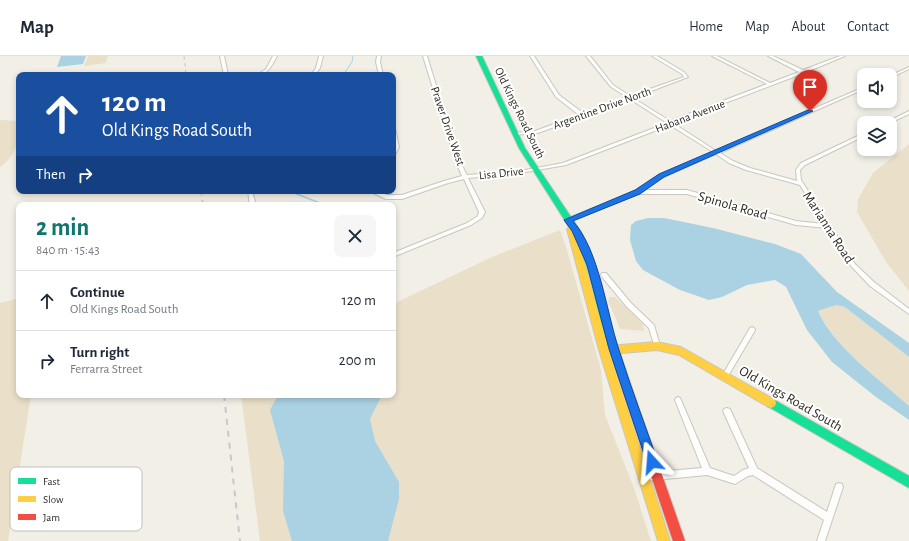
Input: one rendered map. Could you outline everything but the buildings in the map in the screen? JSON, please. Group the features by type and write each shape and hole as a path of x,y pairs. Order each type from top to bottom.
{"street":[{"path":"222,56 225,72"},
{"path":"263,72 267,70 275,56"},
{"path":"315,72 318,68 321,56"},
{"path":"379,56 378,62 380,72"},
{"name":"Praver Drive West","path":"396,254 469,224 480,217 482,208 457,160 425,56"},
{"name":"Old Kings Road South","path":"479,56 515,134 535,169 576,230 591,265 614,349"},
{"path":"532,56 557,96 582,115"},
{"name":"Marianna Road","path":"588,56 609,83 715,152 739,166 801,184 827,226 859,272 887,297 909,312"},
{"name":"Argentine Drive North","path":"515,134 536,132 684,79 686,76 654,56"},
{"path":"714,56 770,84"},
{"path":"770,56 803,72"},
{"path":"831,56 837,58"},
{"name":"Habana Avenue","path":"535,169 573,161 843,56"},
{"path":"897,74 909,68"},
{"path":"568,220 637,192 662,176 857,91"},
{"path":"897,118 909,112"},
{"path":"801,184 798,173 803,164 857,137"},
{"name":"Lisa Drive","path":"378,194 386,197 402,198 446,182 466,177 535,169"},
{"name":"Spinola Road","path":"637,192 687,192 796,223 827,226"},
{"name":"Old Kings Road South","path":"568,220 604,350 657,346 681,351 909,482"},
{"path":"604,275 629,305 652,327 657,346"},
{"path":"725,376 752,330"},
{"path":"614,349 679,541"},
{"path":"604,350 664,541"},
{"path":"678,400 707,471"},
{"path":"727,411 754,471 828,518"},
{"path":"644,477 707,471 735,480 746,473 754,471"},
{"path":"821,541 839,487"}],"shaded area":[{"path":"88,56 108,56 106,63 84,66"},
{"path":"0,120 16,121 16,147 10,158 0,167"},
{"path":"909,144 909,291 886,262 857,212 858,199 873,173 894,156 897,156 897,154"},
{"path":"560,230 601,370 605,415 634,488 651,541 260,541 241,398 396,398 396,303 492,257"},
{"path":"610,297 615,297 643,324 644,331 620,329 608,301"},
{"path":"16,299 16,398 31,398 20,467 10,467 10,528 8,541 0,541 0,303"},
{"path":"836,305 845,307 909,357 909,406 871,374 835,338 818,311"}],"water":[{"path":"61,56 86,56 83,64 57,67"},
{"path":"648,218 664,218 713,228 775,244 801,254 837,292 909,343 909,357 845,307 836,305 818,311 834,337 846,350 871,374 909,406 909,420 876,397 832,362 807,330 786,287 775,280 747,285 722,297 709,300 680,290 643,270 636,261 630,240 631,225 636,221"},
{"path":"276,398 380,398 370,419 375,441 399,482 399,499 388,541 292,541 283,511 284,461 270,410"}],"waterway":[{"path":"345,72 352,62 353,56"},
{"path":"297,194 317,202"}],"railway":[{"path":"184,56 186,72"},
{"path":"201,194 203,202"},
{"path":"224,398 240,541"}],"traffic: fast":[{"path":"479,56 522,148 578,234 586,250 597,283 609,335 621,371"},
{"path":"771,403 909,482"}],"traffic: slow":[{"path":"571,229 604,350 664,541"},
{"path":"604,350 657,346 681,351 771,403"}],"traffic: jam":[{"path":"621,371 679,541"}],"route":[{"path":"652,462 614,349 591,265 576,230 568,220 637,192 662,176 810,111"}]}
